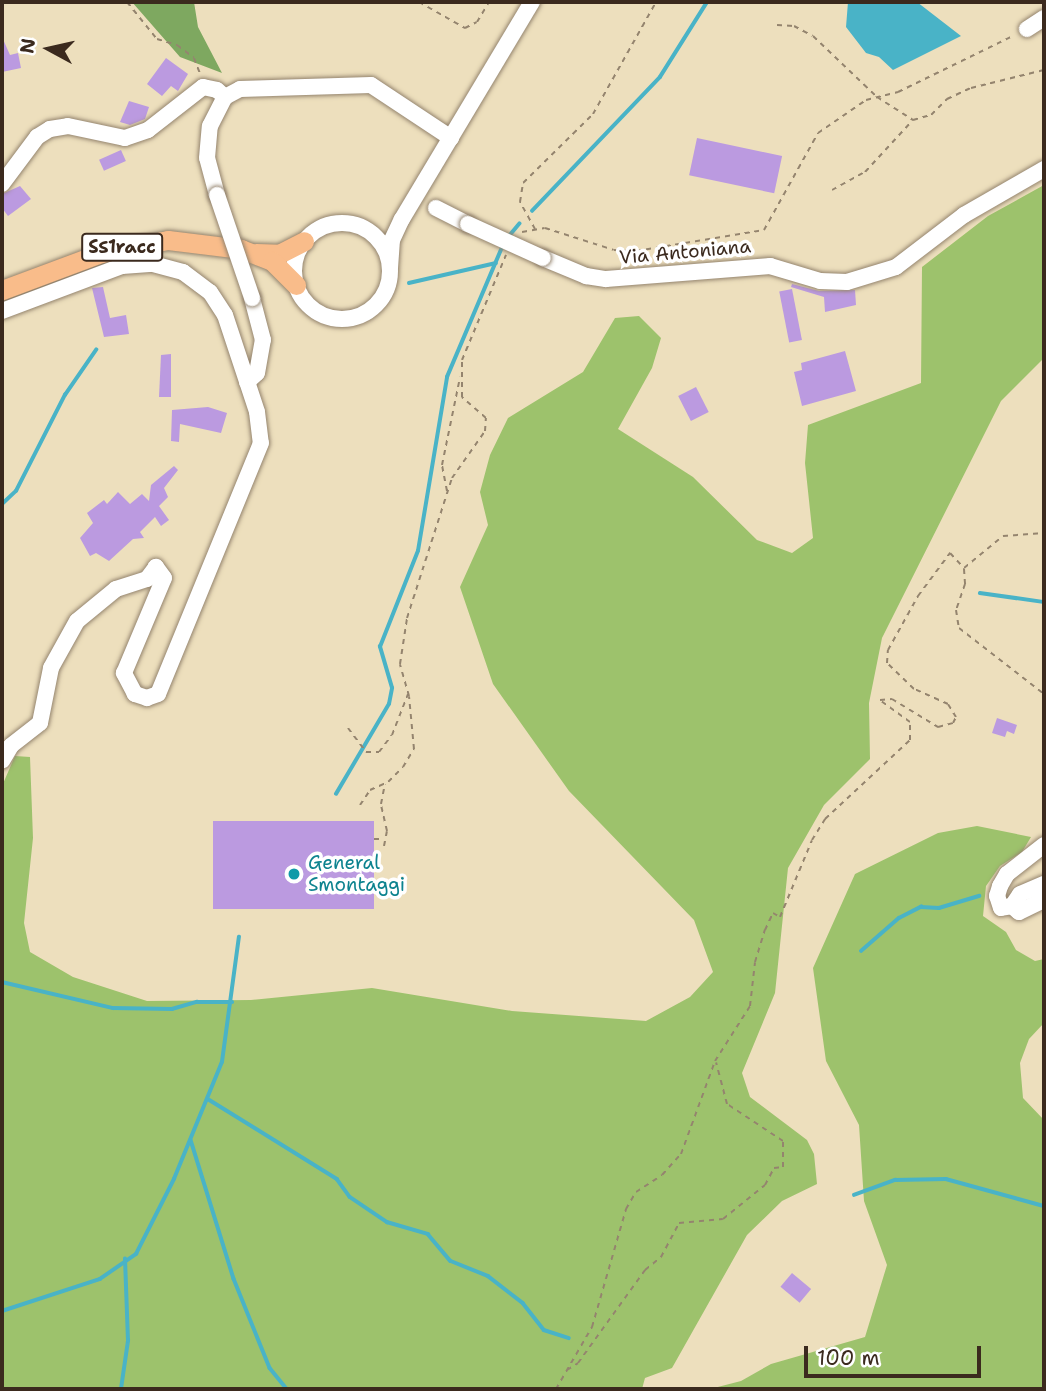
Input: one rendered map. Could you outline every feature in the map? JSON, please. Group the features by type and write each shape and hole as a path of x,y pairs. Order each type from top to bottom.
{"main road":[{"name":"SS1racc","path":"2,290 101,253 146,242 191,240 279,254 304,241"},
{"name":"SS1racc","path":"248,251 272,261 296,285"}],"street":[{"path":"402,219 391,229 367,230 348,223 332,224 304,241 296,256 296,285 316,312 344,319 359,316 382,297 390,268 392,240 402,219 533,2"},
{"path":"1027,29 1044,18"},
{"path":"247,382 257,373 263,340 252,298 217,195 207,140 225,97 248,88 371,85 451,138"},
{"path":"2,184 37,136 50,129 68,126 114,137 137,135 203,87 217,90 225,97"},
{"name":"Via Antoniana","path":"436,208 586,276 606,279 770,265 820,281 847,282 896,267 964,215 1044,169"},
{"path":"367,230 386,252 390,268"},
{"path":"2,311 122,266 167,268 197,281 217,301 247,382 257,412 259,456 158,694 146,698 135,694 124,673 163,578 156,567 147,579 116,589 77,621 51,668 40,723 11,746 2,761"},
{"path":"1044,845 1007,874 997,896 1001,908 1012,906 1020,894 1044,884"},
{"path":"1012,906 1019,912 1044,900"}],"path":[{"path":"127,2 157,39 177,45 194,58 203,87"},
{"path":"419,2 465,28 477,22 489,2"},
{"path":"535,229 520,202 523,183 593,114 656,2"},
{"path":"777,24 794,26 813,36 877,97 913,120"},
{"path":"518,233 535,229 589,238 614,250 636,251 764,230 818,133 866,100 898,92 1027,29"},
{"path":"832,190 865,172 913,120 931,115 947,99 971,88 1044,70"},
{"path":"447,492 442,465 460,376 477,316 507,251"},
{"path":"384,846 381,804 386,783 414,749 408,693 400,664 407,618 447,492 465,455 485,431 486,418 462,397 460,376"},
{"path":"964,568 1003,536 1044,533"},
{"path":"555,1389 592,1327 626,1209 636,1192 662,1175 681,1154 715,1061 750,1006 755,962 765,930 774,913 780,917 818,830 910,740 912,725 881,699 892,699 939,727 953,723 956,717 948,704 914,689 889,669 886,657 918,596 947,555 954,554 964,568 965,584 956,610 959,628 1044,694"},
{"path":"348,728 366,752 379,752 393,735 408,693"},
{"path":"360,805 370,790 386,783"},
{"path":"374,839 385,839"},
{"path":"565,1371 578,1363 645,1270 662,1257 679,1223 723,1219 765,1185 774,1168 783,1167 783,1141 727,1104 715,1061"}],"green space":[{"path":"132,2 194,2 198,27 222,73 180,57"},
{"path":"1044,185 1044,358 1001,401 882,638 869,703 870,759 824,805 788,868 775,993 742,1073 750,1097 807,1140 814,1154 817,1184 782,1201 747,1235 672,1368 645,1378 642,1389 2,1389 2,786 15,756 30,757 33,838 24,923 30,952 73,977 147,1001 251,1000 372,988 512,1011 646,1021 690,997 713,972 694,920 569,791 493,684 460,587 488,525 480,492 490,455 508,418 583,372 615,318 639,316 661,338 652,368 618,429 693,477 757,540 792,553 813,538 805,463 808,425 921,383 922,267 988,216"},
{"path":"977,826 1031,837 1022,852 1000,866 986,886 983,916 1006,932 1016,950 1035,961 1044,959 1044,1023 1029,1039 1020,1063 1023,1098 1044,1120 1044,1389 710,1389 741,1381 771,1364 865,1337 887,1265 864,1201 859,1125 826,1061 813,968 855,874 938,833"}],"water":[{"path":"848,2 917,2 961,36 893,70 879,57 866,53 846,27"}],"building":[{"path":"2,37 10,55 18,53 21,68 2,72"},
{"path":"166,58 188,74 178,91 171,86 162,96 147,84"},
{"path":"129,101 149,107 145,119 130,125 120,122"},
{"path":"697,138 782,156 774,193 689,175"},
{"path":"121,150 126,161 104,171 99,160"},
{"path":"20,186 31,199 8,216 2,208 2,194"},
{"path":"792,284 819,291 855,290 856,305 825,312 824,297 791,287"},
{"path":"103,287 110,318 126,315 129,334 104,337 92,288"},
{"path":"792,289 802,340 789,343 779,291"},
{"path":"845,351 856,391 802,406 794,372 802,370 801,363"},
{"path":"171,354 171,397 159,397 161,355"},
{"path":"696,387 709,412 691,421 678,396"},
{"path":"208,407 227,413 221,433 180,424 179,442 171,441 172,410"},
{"path":"174,466 178,470 164,488 168,497 159,506 169,520 161,526 155,517 140,532 144,538 133,539 109,561 96,553 90,556 80,538 93,523 87,513 104,500 107,504 118,492 130,504 142,494 149,501 151,485"},
{"path":"997,718 1017,725 1014,734 1007,731 1005,737 992,733"},
{"name":"General Smontaggi","path":"213,821 374,821 374,909 213,909"},
{"path":"792,1273 811,1289 800,1303 780,1287"}],"waterway":[{"path":"532,211 660,77 707,2"},
{"path":"509,236 519,224"},
{"path":"336,794 389,704 392,688 380,647 418,551 447,377 503,245"},
{"path":"409,283 496,263"},
{"path":"2,504 16,491 65,395 96,350"},
{"path":"980,593 1044,602"},
{"path":"861,951 899,918 921,907 939,908 979,896"},
{"path":"2,1311 100,1279 136,1254 174,1179 222,1062 239,937"},
{"path":"2,982 113,1008 172,1009 197,1002 232,1002"},
{"path":"208,1099 337,1179 350,1197 387,1222 428,1234 451,1261 488,1276 523,1303 544,1330 569,1338"},
{"path":"191,1140 234,1279 270,1368 287,1389"},
{"path":"854,1195 895,1180 946,1179 1044,1206"},
{"path":"121,1389 128,1341 125,1259"}],"place":[{"name":"General Smontaggi","path":"294,874"}]}
